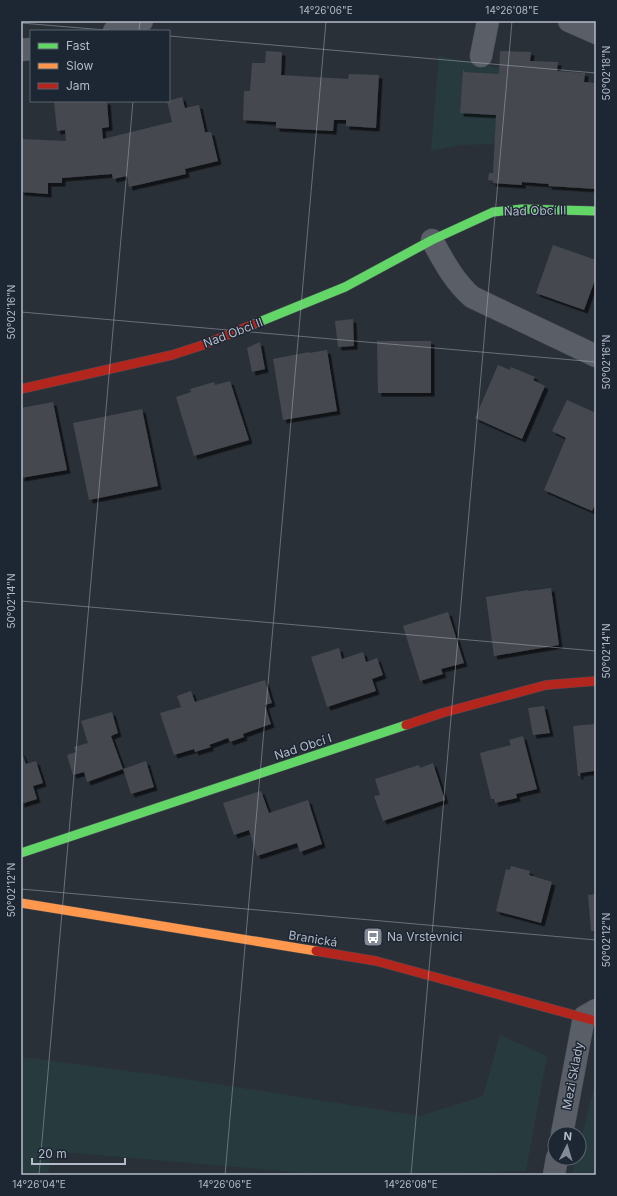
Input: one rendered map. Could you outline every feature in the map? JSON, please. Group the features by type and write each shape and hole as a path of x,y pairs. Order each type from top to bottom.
{"street":[{"path":"117,30 142,21"},
{"path":"481,56 488,21"},
{"path":"569,21 596,33"},
{"name":"Nad Obcí II","path":"21,389 146,362 203,344 345,287 432,240 493,212 522,209 596,211"},
{"path":"432,240 453,277 462,289 472,297 596,356"},
{"name":"Nad Obcí Ⅰ","path":"21,852 442,713 546,685 596,680"},
{"name":"Branická","path":"21,902 376,962 592,1016"},
{"name":"Mezi Sklady","path":"564,1126 592,1016"}],"green space":[{"path":"439,56 499,68 499,74 464,72 463,70 460,112 496,115 495,144 460,145 431,151"},
{"path":"500,1035 547,1056 526,1171 400,1175 326,1175 52,1151 48,1175 21,1175 21,1057 166,1076 420,1116 483,1096"},
{"path":"596,1080 596,1175 572,1175 574,1166 587,1166 587,1126 584,1126"}],"building":[{"path":"266,51 282,52 281,75 348,79 349,74 379,75 376,128 346,126 346,120 334,120 333,131 276,128 276,122 243,120 244,91 250,91 252,63 265,63"},
{"path":"500,51 531,52 530,61 558,62 557,71 585,73 584,82 596,83 596,189 548,186 549,184 522,182 522,185 492,183 493,181 488,180 489,173 493,173 496,115 460,113 463,70 464,72 499,74"},
{"path":"182,97 185,108 199,105 205,132 211,132 218,161 185,169 186,174 129,187 127,176 113,179 112,174 62,178 62,183 48,183 48,194 21,192 21,139 66,141 65,130 57,131 54,102 107,102 109,127 102,128 103,139 172,122 167,102 170,102 170,100"},
{"path":"553,245 596,260 596,277 584,310 536,293"},
{"path":"353,319 354,346 338,347 335,321"},
{"path":"377,341 431,341 431,393 378,393"},
{"path":"260,342 265,369 252,372 247,348"},
{"path":"327,350 337,411 283,420 273,359"},
{"path":"498,365 510,370 511,367 535,377 533,380 545,386 522,439 475,418"},
{"path":"230,381 249,440 194,456 176,397 191,392 190,389 214,382 215,385"},
{"path":"567,400 596,413 596,503 592,511 544,490 566,438 552,431"},
{"path":"53,402 67,470 21,478 21,408"},
{"path":"142,409 158,486 89,500 73,423"},
{"path":"551,588 559,645 494,656 486,597"},
{"path":"448,612 464,663 441,669 443,674 420,681 403,626"},
{"path":"339,648 342,659 363,652 366,662 377,658 383,675 372,679 376,691 327,707 311,657"},
{"path":"265,680 272,703 265,705 271,724 243,734 244,737 230,742 228,738 209,745 211,747 195,752 194,749 174,755 160,713 181,707 177,696 191,691 195,702"},
{"path":"544,706 550,733 533,735 528,708"},
{"path":"112,712 118,733 111,736 123,769 87,782 84,772 73,775 67,755 76,752 74,747 88,743 81,721"},
{"path":"596,724 596,774 594,775 594,771 580,773 580,776 578,776 573,726"},
{"path":"523,736 537,789 516,794 517,798 495,803 494,799 491,799 480,753 511,745 509,740"},
{"path":"21,751 26,764 36,761 43,783 33,786 37,799 21,804"},
{"path":"146,761 154,787 131,794 123,769"},
{"path":"433,763 445,800 383,821 374,796 380,795 375,779 419,765 420,768"},
{"path":"261,791 269,813 308,800 322,844 300,852 297,843 257,856 249,830 234,835 223,803"},
{"path":"511,866 530,871 529,875 552,882 541,923 496,911 506,869 510,870"},
{"path":"596,894 596,931 591,931 588,895"}],"traffic: fast":[{"path":"254,324 345,287 432,240 493,212 522,209 596,211"},
{"path":"21,853 406,725"}],"traffic: slow":[{"path":"21,903 316,951"}],"traffic: jam":[{"path":"21,389 172,355 203,345 254,324"},
{"path":"406,725 442,713 546,685 596,681"},
{"path":"316,951 376,961 596,1021"}],"place":[{"name":"Na Vrstevnici","path":"373,937"}]}
